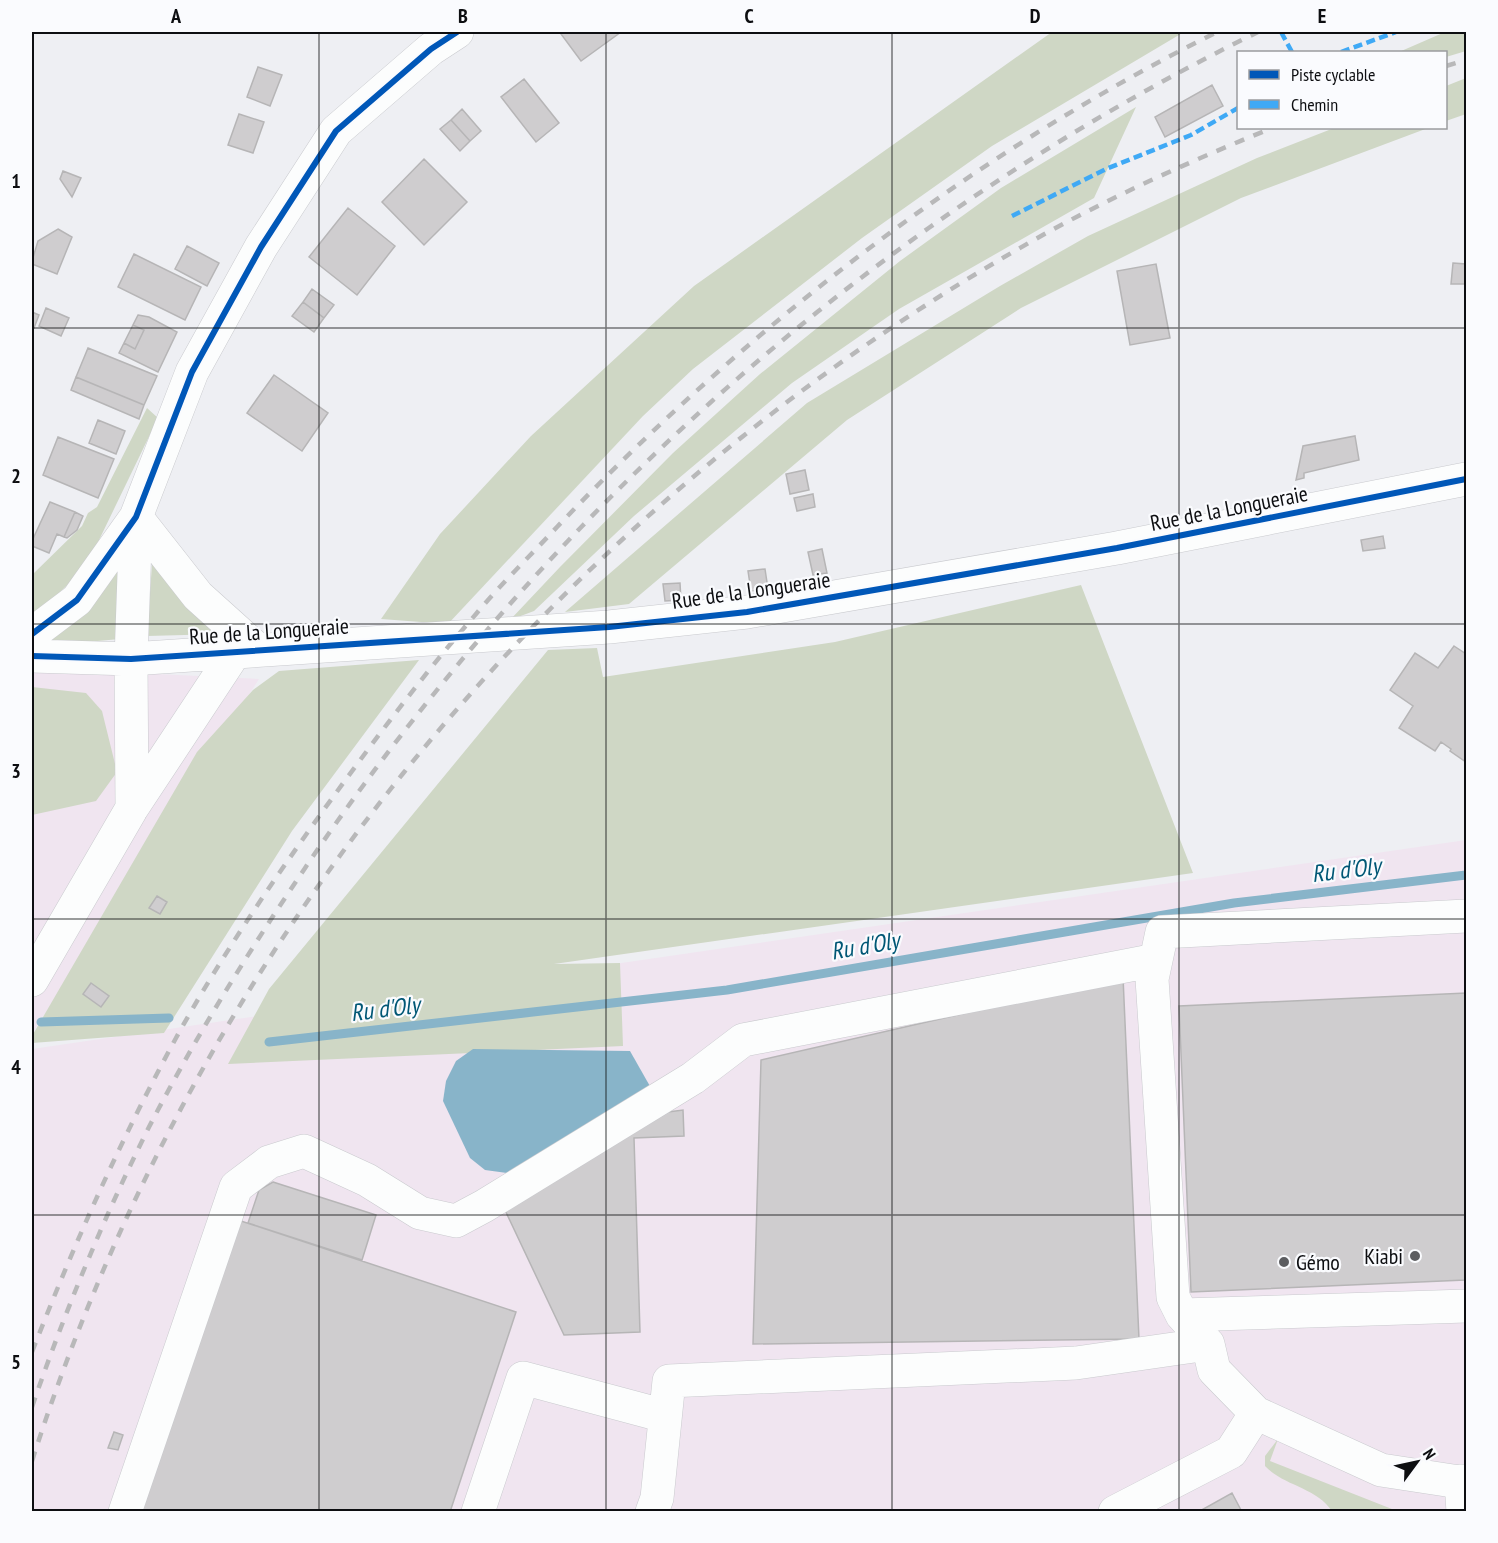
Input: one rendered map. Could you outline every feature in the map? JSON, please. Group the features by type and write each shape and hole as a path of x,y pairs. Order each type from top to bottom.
{"street":[{"path":"32,634 78,600 136,517 192,372 261,247 336,131 430,49 457,32"},
{"name":"Rue de la Longueraie","path":"32,656 131,658 246,651 609,627 747,612 1117,548 1467,479"},
{"path":"32,980 132,808 246,651 198,596 136,517"},
{"path":"132,808 131,658 136,517"},
{"path":"1464,1489 1382,1470 1256,1413 1214,1370 1208,1344 1182,1315 1173,1297 1152,979 1162,932 1467,916"},
{"path":"125,1512 236,1186 269,1162 304,1151 367,1180 420,1213 456,1221 693,1078 743,1040 1156,960"},
{"path":"1182,1315 1467,1306"},
{"path":"652,1512 657,1498 669,1381 1076,1363 1208,1344"},
{"path":"478,1512 523,1378 665,1416"},
{"path":"1116,1512 1231,1452 1256,1413"}],"shaded area":[{"path":"32,668 259,679 32,1034"},
{"path":"1466,840 1466,1511 32,1511 32,1049"}],"green space":[{"path":"1052,32 1184,32 992,146 862,238 693,369 643,416 448,624 381,619 440,534 531,436 694,286"},
{"path":"1445,32 1466,32 1466,51 1447,57 1447,51 1401,51"},
{"path":"1466,78 1466,114 1447,121 1447,86"},
{"path":"1136,107 1094,198 899,309 792,383 634,516 534,611 510,620 673,453 760,374 900,261 1001,188"},
{"path":"1331,129 1425,129 1241,198 1021,308 847,420 629,604 565,612 807,403 1000,286 1088,236 1257,158"},
{"path":"147,408 158,418 86,567 32,615 32,575 82,526 88,513 97,507"},
{"path":"152,564 222,634 147,636"},
{"path":"121,566 120,639 64,644 50,640"},
{"path":"1081,585 1193,873 554,964 620,963 623,1046 228,1064 269,989 548,650 597,648 603,677 835,642"},
{"path":"419,660 292,831 164,1033 32,1043 32,1036 197,752 253,690 279,671"},
{"path":"32,687 86,693 102,711 117,772 96,801 32,815"},
{"path":"1278,1439 1270,1461 1397,1511 1332,1511 1309,1491 1281,1478 1265,1466 1265,1456"}],"water":[{"path":"473,1049 630,1051 651,1088 507,1173 485,1170 470,1158 443,1101 446,1081 456,1061"}],"building":[{"path":"564,32 621,32 581,61 561,34"},
{"path":"258,67 282,75 270,106 247,97"},
{"path":"524,79 559,123 536,142 501,97"},
{"path":"1212,85 1223,106 1165,137 1155,117"},
{"path":"462,109 481,131 470,141 451,120"},
{"path":"239,114 264,122 253,153 228,145"},
{"path":"451,120 470,141 460,151 440,129"},
{"path":"424,159 467,202 424,245 382,202"},
{"path":"63,171 81,178 72,197 60,179"},
{"path":"348,208 395,246 357,295 309,257"},
{"path":"58,229 72,237 57,274 32,264 32,261 38,241"},
{"path":"187,246 219,263 207,286 175,269"},
{"path":"134,254 201,287 185,320 118,287"},
{"path":"1453,263 1466,264 1466,284 1451,284"},
{"path":"1156,264 1170,338 1130,345 1117,271"},
{"path":"312,289 334,305 324,318 303,302"},
{"path":"303,302 324,318 314,332 292,316"},
{"path":"46,308 69,318 61,336 39,326"},
{"path":"32,312 39,315 34,328 32,327"},
{"path":"138,315 149,317 177,332 158,372 119,353 124,343 135,349 144,330 133,325"},
{"path":"133,325 144,330 135,349 124,343"},
{"path":"88,348 157,376 144,405 76,377"},
{"path":"274,375 328,413 302,451 247,413"},
{"path":"76,377 144,405 139,419 71,390"},
{"path":"98,420 125,431 116,454 89,443"},
{"path":"1355,436 1359,460 1304,473 1304,478 1296,480 1303,446"},
{"path":"58,437 114,459 98,498 43,475"},
{"path":"805,470 809,490 790,494 786,474"},
{"path":"813,494 815,507 797,511 794,498"},
{"path":"50,502 75,512 64,537 57,534 49,553 32,546 32,541"},
{"path":"75,512 83,516 77,530 67,538 64,537"},
{"path":"1383,536 1385,548 1363,551 1361,540"},
{"path":"822,549 827,573 813,575 808,552"},
{"path":"765,569 768,589 751,591 748,571"},
{"path":"680,583 681,600 665,601 663,584"},
{"path":"1454,646 1466,654 1466,762 1441,742 1435,751 1399,728 1413,706 1390,690 1415,653 1438,668"},
{"path":"157,896 167,902 160,914 149,908"},
{"path":"1123,977 1139,1339 753,1344 761,1060"},
{"path":"91,983 109,996 101,1007 83,994"},
{"path":"1466,993 1465,1280 1191,1292 1179,1006"},
{"path":"683,1110 684,1136 634,1138 640,1332 564,1335 503,1206 668,1112"},
{"path":"273,1182 376,1215 362,1260 248,1223 259,1190"},
{"path":"238,1220 516,1312 450,1512 141,1512"},
{"path":"114,1432 123,1435 118,1450 108,1448"},
{"path":"1232,1493 1242,1512 1198,1512"}],"waterway":[{"name":"Ru d'Oly","path":"269,1042 727,990 1234,903 1466,875"},
{"name":"Ru d'Oly","path":"41,1022 169,1018"}],"railway":[{"path":"32,1352 64,1272 117,1153 176,1038 210,979 266,892 343,783 417,685 495,592 629,454 705,384 784,316 866,251 950,190 1037,133 1126,80 1217,32"},
{"path":"32,1407 58,1335 116,1195 149,1127 201,1033 295,883 389,751 492,625 602,505 720,394 845,290 977,195 1114,109 1258,32"},
{"path":"1447,66 1466,60"},
{"path":"32,1461 104,1269 193,1087 299,914 420,753 556,603 705,467 867,344 1041,236 1097,206 1270,129"}],"marked path":[{"path":"1281,32 1291,51"},
{"path":"1344,51 1396,32"},
{"path":"1012,216 1106,169 1191,135 1237,109"}],"cycle path":[{"path":"32,634 77,600 136,517 192,372 261,247 336,131 431,49 457,32"},
{"path":"32,656 131,659 609,627 747,612 1117,548 1466,479"}],"place":[{"name":"Kiabi","path":"1415,1256"},
{"name":"Gémo","path":"1284,1262"}]}
